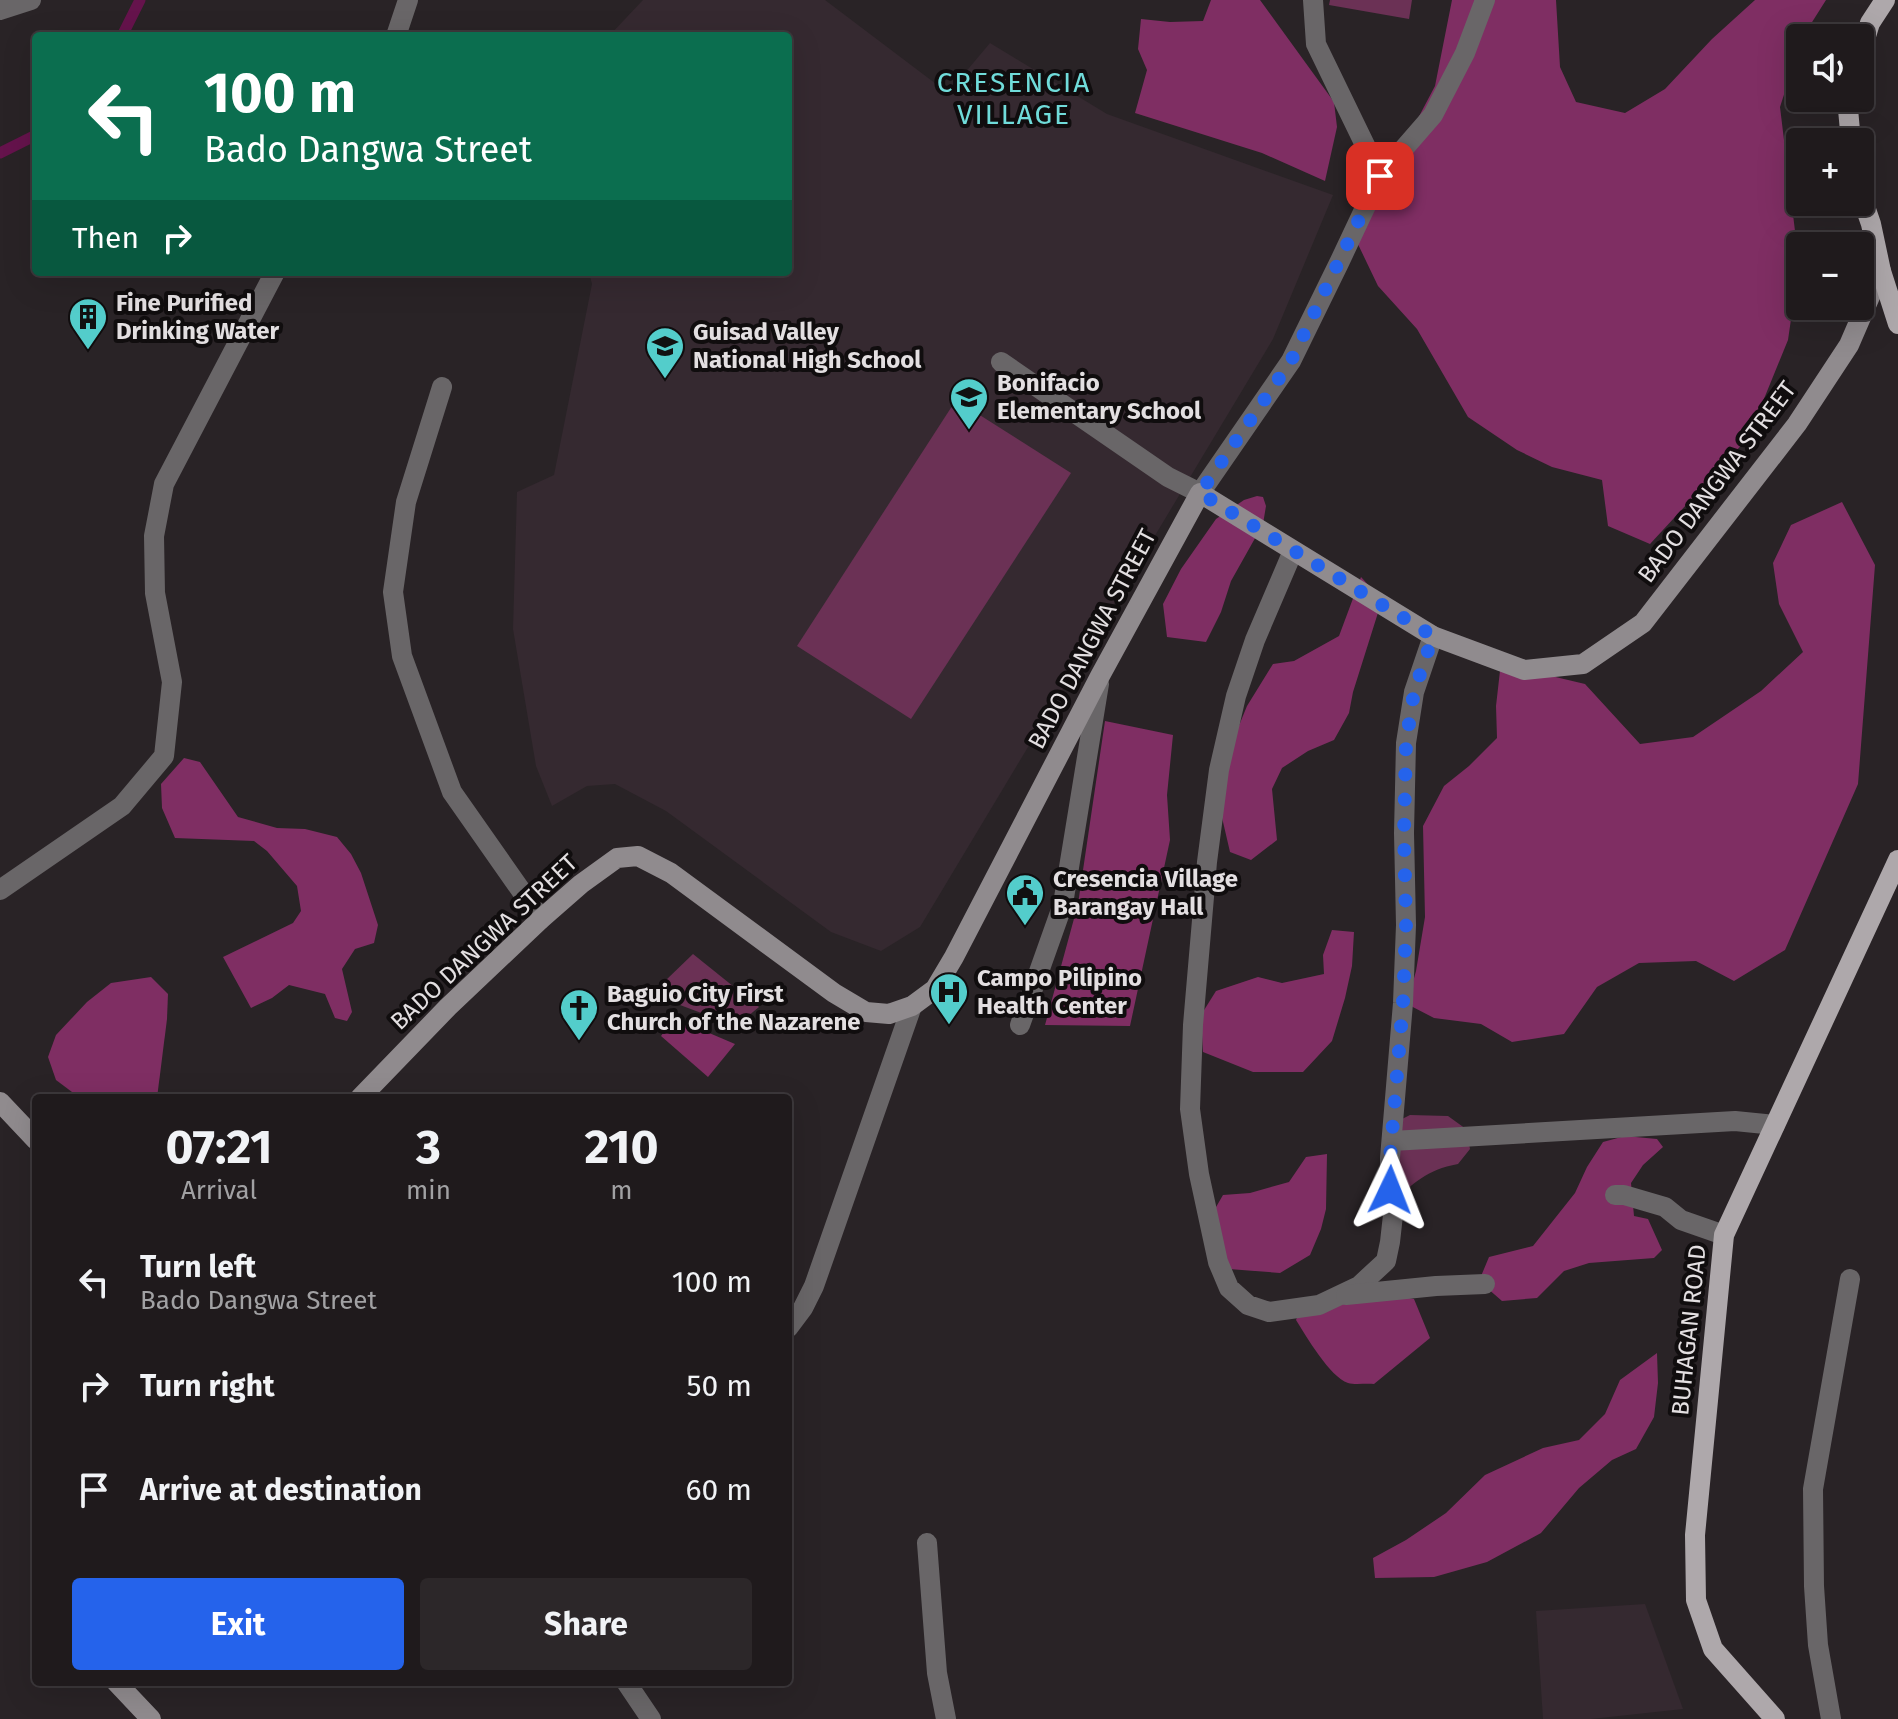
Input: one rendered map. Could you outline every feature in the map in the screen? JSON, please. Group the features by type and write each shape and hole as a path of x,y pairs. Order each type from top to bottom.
{"main road":[{"path":"1870,24 1885,0"},
{"path":"1868,216 1898,324"},
{"name":"BUHAGAN ROAD","path":"1775,1719 1713,1649 1696,1600 1695,1535 1724,1235 1898,860"}],"street":[{"path":"0,10 31,0"},
{"path":"397,32 408,0"},
{"path":"1313,0 1316,44 1380,176"},
{"path":"1001,362 1168,477 1200,493 1291,361 1380,176 1433,115 1465,53 1485,0"},
{"name":"BADO DANGWA STREET","path":"364,1094 448,1007 541,919 617,858 638,856 671,873 834,993 866,1012 889,1014 912,1006 935,989 954,957 1100,676 1200,493 1433,636 1524,670 1583,664 1643,623 1797,424 1849,345 1881,271"},
{"path":"0,890 122,806 164,756 172,682 155,593 154,536 164,484 273,276"},
{"path":"442,387 406,502 393,592 402,656 452,792 541,919"},
{"path":"1293,551 1255,640 1236,696 1219,770 1193,1025 1190,1109 1199,1174 1218,1262 1229,1288 1248,1305 1269,1312 1319,1305 1342,1295 1359,1286 1386,1261 1393,1215 1390,1158 1406,925 1406,743 1414,692 1433,636"},
{"path":"1020,1025 1063,904 1100,676"},
{"path":"792,1323 814,1286 912,1006"},
{"path":"0,1102 32,1136"},
{"path":"1392,1141 1735,1121 1775,1125"},
{"path":"1615,1195 1665,1207 1681,1220 1724,1235"},
{"path":"1831,1719 1818,1645 1813,1489 1850,1279"},
{"path":"1342,1295 1485,1284"},
{"path":"927,1543 937,1673 946,1719"},
{"path":"120,1686 151,1719"},
{"path":"629,1686 651,1719"}],"shaded area":[{"name":"Bonifacio Elementary School","path":"643,0 825,0 948,93 990,43 1107,114 1333,195 1273,339 920,927 881,951 831,932 666,811 615,784 587,786 552,806 536,766 513,629 517,492 554,475 592,284 590,276 792,276 792,32 613,32"},
{"path":"1211,0 1260,0 1334,102 1337,127 1325,181 1262,153 1135,113 1147,70 1138,49 1141,19 1203,21"},
{"path":"1330,0 1412,0 1409,19 1329,5"},
{"path":"1452,0 1556,0 1560,67 1576,102 1625,113 1665,89 1712,39 1755,0 1826,0 1811,24 1786,24 1786,88 1780,107 1786,157 1786,216 1793,216 1795,232 1786,232 1786,320 1791,320 1788,340 1748,438 1650,544 1608,526 1602,480 1552,467 1517,450 1468,417 1417,329 1378,286 1355,238 1435,86"},
{"path":"956,400 1071,473 911,719 797,646"},
{"path":"1263,497 1266,506 1263,524 1231,581 1221,612 1206,642 1167,637 1163,604 1181,569 1216,519 1244,500"},
{"path":"1842,502 1875,565 1858,784 1785,950 1734,981 1696,961 1639,963 1597,987 1564,1034 1512,1042 1481,1024 1434,1018 1407,1004 1425,917 1423,826 1444,786 1497,738 1496,706 1501,662 1585,684 1640,744 1693,737 1761,691 1803,652 1779,604 1773,563 1791,525"},
{"path":"1361,577 1382,600 1349,713 1334,740 1308,751 1282,768 1272,789 1277,840 1251,860 1230,852 1217,796 1229,750 1247,706 1273,664 1294,661 1339,636"},
{"path":"1105,721 1173,735 1167,795 1170,840 1130,1026 1045,1025 1078,904"},
{"path":"184,758 200,762 238,817 277,828 305,829 337,837 351,854 361,873 378,925 374,943 355,949 342,969 352,1012 347,1021 335,1018 325,994 289,985 251,1008 223,957 293,923 301,911 297,886 267,851 254,841 175,838 162,808 161,784"},
{"path":"1332,930 1354,932 1352,966 1332,1041 1303,1072 1253,1072 1203,1052 1201,1015 1216,991 1258,977 1282,983 1324,974 1323,955"},
{"path":"693,954 759,1007 736,1026 680,1005 665,981"},
{"path":"151,977 168,994 158,1094 75,1094 56,1080 48,1057 56,1035 87,1002 111,983"},
{"path":"674,1018 735,1044 708,1077 661,1036"},
{"path":"1410,1115 1448,1116 1466,1129 1470,1149 1458,1164 1429,1174 1390,1204 1392,1124"},
{"path":"1625,1136 1657,1139 1663,1147 1643,1165 1631,1183 1634,1216 1648,1219 1662,1250 1654,1258 1589,1263 1564,1271 1537,1298 1502,1301 1479,1281 1489,1257 1533,1246 1575,1193 1603,1142"},
{"path":"1327,1154 1326,1209 1310,1255 1280,1273 1229,1269 1208,1221 1223,1195 1250,1193 1289,1182 1306,1157"},
{"path":"1395,1295 1414,1299 1430,1338 1374,1384 1351,1384 1341,1379 1319,1355 1296,1320 1303,1303"},
{"path":"1657,1353 1658,1383 1654,1417 1636,1449 1612,1460 1579,1488 1541,1533 1487,1562 1434,1577 1375,1578 1373,1558 1446,1513 1485,1475 1543,1448 1579,1440 1605,1414 1620,1380"},
{"path":"1645,1604 1683,1709 1591,1719 1543,1719 1536,1611"}],"waterway":[{"path":"124,32 140,0"},
{"path":"0,153 32,137"}],"place":[{"name":"Fine Purified Drinking Water","path":"88,351"},
{"name":"Guisad Valley National High School","path":"665,380"},
{"name":"Bonifacio Elementary School","path":"969,431"},
{"name":"Cresencia Village Barangay Hall","path":"1025,927"},
{"name":"Campo Pilipino Health Center","path":"949,1026"},
{"name":"Baguio City First Church of the Nazarene","path":"579,1042"}],"district":[{"name":"CRESENCIA VILLAGE","path":"1014,98"}],"route":[{"path":"1380,176 1291,361 1200,493 1433,636 1414,692 1406,743 1406,925 1390,1190"}]}
